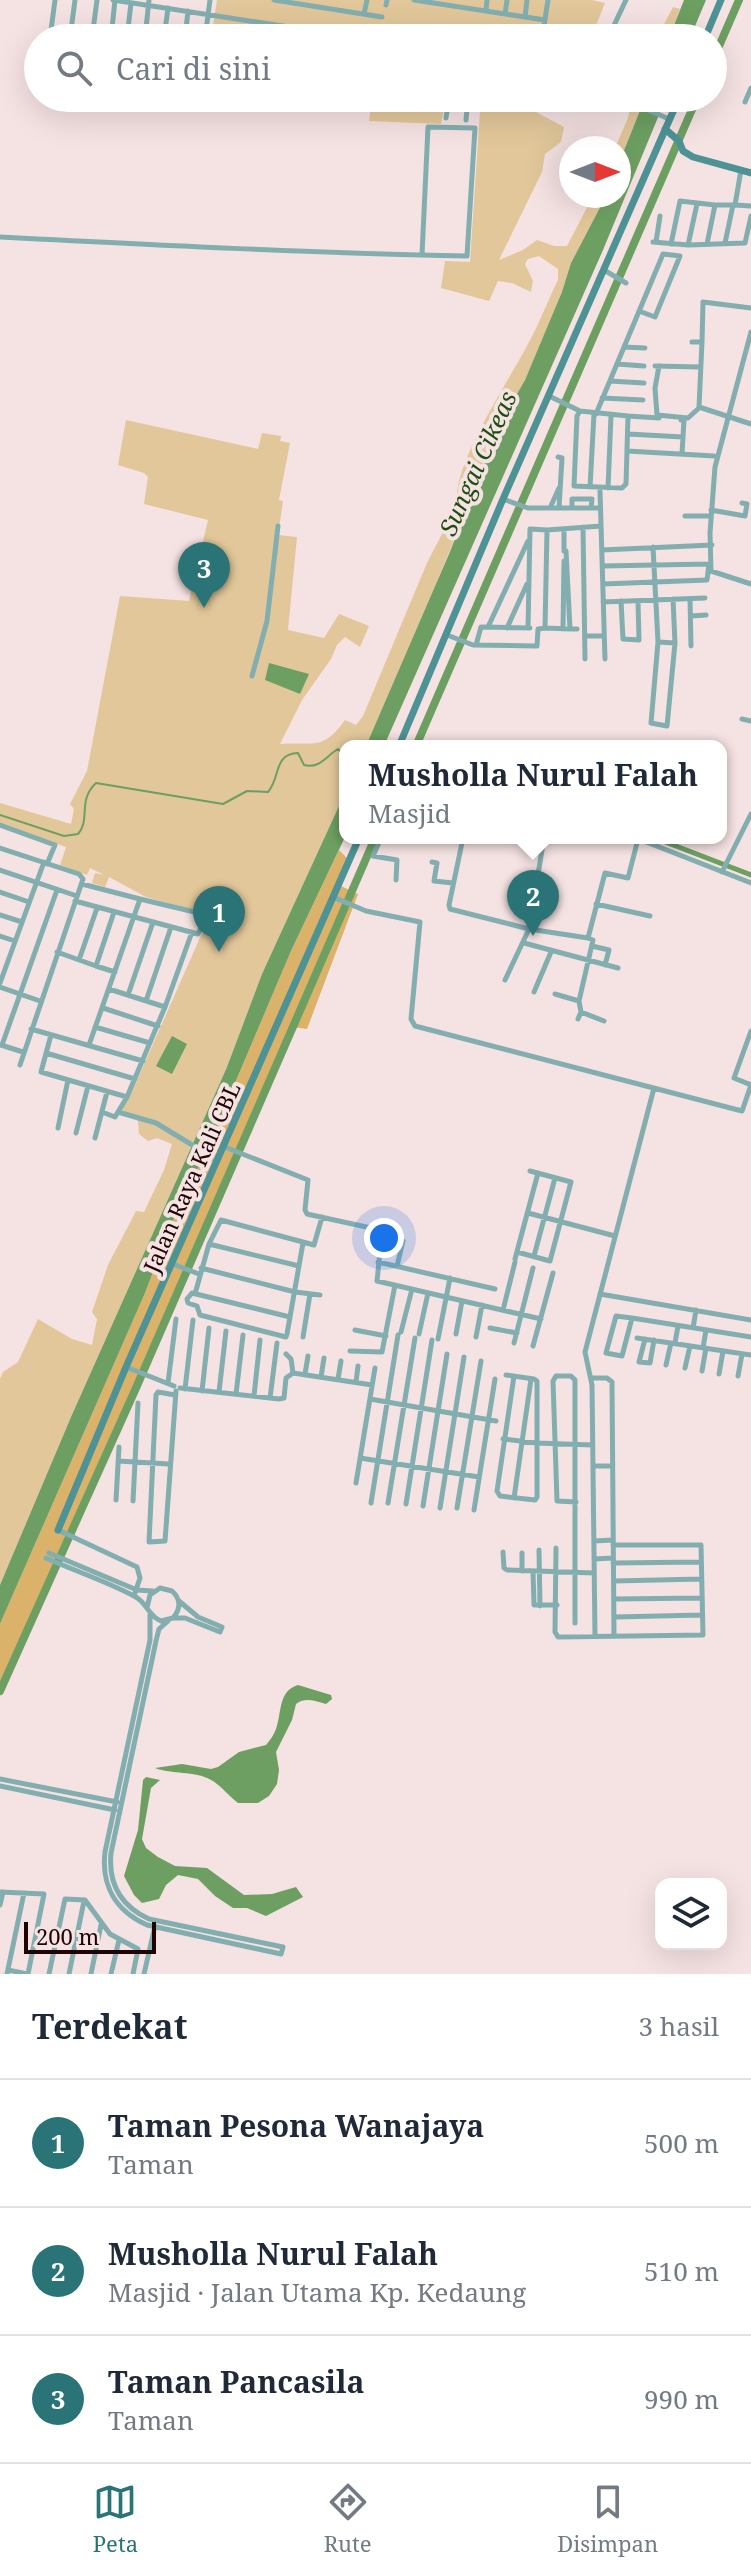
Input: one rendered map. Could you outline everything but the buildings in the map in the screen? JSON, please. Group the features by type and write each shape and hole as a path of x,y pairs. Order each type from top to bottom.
{"main road":[{"path":"711,24 721,0"},
{"path":"402,740 671,112"},
{"path":"665,129 683,151 693,157 751,173"},
{"name":"Jalan Raya Kali CBL","path":"62,1532 126,1367 218,1161 229,1149 356,844"}],"street":[{"path":"52,24 55,0"},
{"path":"72,24 75,0"},
{"path":"94,24 97,0"},
{"path":"112,24 114,0 277,24"},
{"path":"207,24 210,0"},
{"path":"274,0 382,17"},
{"path":"364,14 367,0"},
{"path":"414,0 447,2 466,8 545,20"},
{"path":"466,8 467,0"},
{"path":"486,11 487,0"},
{"path":"505,14 507,0"},
{"path":"525,17 527,0"},
{"path":"544,24 548,0"},
{"path":"615,24 626,0"},
{"path":"129,24 131,3"},
{"path":"146,24 148,3"},
{"path":"166,24 168,8"},
{"path":"187,24 188,11"},
{"path":"745,102 751,88"},
{"path":"446,118 447,112"},
{"path":"466,120 468,112"},
{"path":"653,112 668,118"},
{"path":"0,237 422,255 467,256 476,128 428,127 422,255"},
{"path":"725,244 741,170"},
{"path":"671,244 680,201 751,206"},
{"path":"688,245 697,204"},
{"path":"707,244 715,205"},
{"path":"660,216 654,242 688,245 745,243 751,216"},
{"path":"590,487 595,414 663,254 680,256 655,317 639,311"},
{"path":"604,270 626,283"},
{"path":"700,367 657,366 657,415 688,418 699,407 703,302 751,308"},
{"path":"751,332 726,416 715,467 711,513 711,571 751,584"},
{"path":"692,342 702,342"},
{"path":"624,347 645,348"},
{"path":"617,364 644,366"},
{"path":"610,381 644,383"},
{"path":"549,396 580,411 595,414 684,420 682,454"},
{"path":"602,398 643,400"},
{"path":"699,407 751,424"},
{"path":"580,411 577,416 574,486 622,488 626,484 628,416"},
{"path":"608,488 611,416"},
{"path":"628,434 683,437"},
{"path":"627,451 714,456"},
{"path":"558,457 562,458 559,508"},
{"path":"550,508 561,484"},
{"path":"600,491 605,659"},
{"path":"503,499 528,508 600,508"},
{"path":"685,516 711,513 748,516 747,504 742,503"},
{"path":"252,676 267,621 278,526"},
{"path":"528,628 530,529 564,530 572,526 601,526"},
{"path":"583,527 585,659"},
{"path":"545,628 547,530"},
{"path":"476,645 481,627 570,629 564,530"},
{"path":"488,627 530,537"},
{"path":"602,550 712,545"},
{"path":"653,547 658,642 651,723 667,726 675,643 673,599"},
{"path":"602,566 707,563 709,579 603,584"},
{"path":"507,628 529,580"},
{"path":"603,602 705,598"},
{"path":"690,599 691,646"},
{"path":"621,601 623,639 639,640 638,601"},
{"path":"691,616 706,615"},
{"path":"447,635 476,645 537,646 538,629"},
{"path":"586,636 604,636"},
{"path":"658,642 675,643"},
{"path":"742,719 751,721"},
{"path":"723,871 751,814"},
{"path":"0,825 55,845 36,883 0,982 40,1001"},
{"path":"378,844 373,856 397,860 396,880"},
{"path":"462,844 449,905 452,910 529,929 593,940 579,1001 580,1015 604,1021"},
{"path":"505,980 529,929 543,844"},
{"path":"588,938 605,873 628,878 636,844"},
{"path":"653,844 751,883"},
{"path":"0,848 79,874 83,879 20,1065"},
{"path":"432,862 437,863 434,881 453,883"},
{"path":"0,870 97,908 198,934 207,915 82,884"},
{"path":"23,1052 1,1045 57,890"},
{"path":"0,892 29,902"},
{"path":"333,897 366,911 420,922 411,1019 415,1026 742,1111 751,1085 734,1078 751,1031"},
{"path":"89,1045 140,899"},
{"path":"596,904 650,916"},
{"path":"79,960 97,908"},
{"path":"96,966 114,912"},
{"path":"0,915 22,922"},
{"path":"128,995 153,922"},
{"path":"146,1001 171,927"},
{"path":"102,1112 115,1117 127,1097 158,1026 192,932"},
{"path":"0,936 15,941"},
{"path":"524,943 618,968"},
{"path":"592,946 609,950 605,965"},
{"path":"57,952 115,972"},
{"path":"534,992 551,952"},
{"path":"0,958 8,961"},
{"path":"109,989 165,1007"},
{"path":"555,994 579,1001"},
{"path":"103,1008 158,1026"},
{"path":"95,1027 150,1043"},
{"path":"31,1029 143,1061"},
{"path":"51,1035 41,1072 127,1097"},
{"path":"46,1053 135,1079"},
{"path":"58,1128 68,1080"},
{"path":"76,1133 88,1086"},
{"path":"595,1636 592,1378 585,1352 654,1088"},
{"path":"95,1138 107,1092"},
{"path":"118,1112 156,1123 218,1161"},
{"path":"229,1149 308,1180 305,1213 380,1230 375,1279 541,1319"},
{"path":"516,1258 534,1256 550,1261 571,1182 530,1171"},
{"path":"503,1310 538,1173"},
{"path":"534,1256 555,1178"},
{"path":"528,1213 615,1236"},
{"path":"195,1294 197,1271 218,1223 223,1220 314,1245 322,1217"},
{"path":"397,1266 403,1241"},
{"path":"290,1317 190,1293 187,1302 197,1306 200,1315 287,1336 303,1243"},
{"path":"209,1244 299,1266"},
{"path":"378,1262 495,1289"},
{"path":"173,1264 320,1295"},
{"path":"514,1343 533,1268"},
{"path":"533,1346 553,1273"},
{"path":"406,1504 421,1408 450,1278"},
{"path":"350,1351 381,1353 395,1285"},
{"path":"371,1503 400,1333 412,1289"},
{"path":"388,1503 417,1336 428,1293"},
{"path":"303,1337 310,1294"},
{"path":"600,1294 751,1320"},
{"path":"456,1334 462,1301"},
{"path":"476,1337 482,1305"},
{"path":"693,1328 696,1310"},
{"path":"632,1318 622,1356 606,1353 616,1316 632,1318 751,1337"},
{"path":"176,1319 176,1389 165,1541 149,1542 158,1392 176,1389 283,1398 286,1378 293,1373 372,1385"},
{"path":"176,1389 193,1320"},
{"path":"666,1365 678,1326"},
{"path":"202,1391 209,1328"},
{"path":"490,1328 517,1333"},
{"path":"355,1330 386,1336"},
{"path":"702,1371 706,1330"},
{"path":"219,1392 226,1331"},
{"path":"236,1394 243,1335"},
{"path":"637,1338 751,1355"},
{"path":"645,1339 639,1362 650,1363 654,1340"},
{"path":"254,1396 260,1340"},
{"path":"270,1398 277,1343"},
{"path":"685,1368 690,1346"},
{"path":"719,1374 723,1351"},
{"path":"286,1354 291,1359 293,1373"},
{"path":"423,1506 447,1354"},
{"path":"738,1376 742,1354"},
{"path":"305,1374 308,1356"},
{"path":"440,1508 464,1357"},
{"path":"321,1377 324,1358"},
{"path":"338,1379 341,1361"},
{"path":"457,1508 481,1361"},
{"path":"356,1382 358,1366"},
{"path":"126,1367 176,1389"},
{"path":"356,1483 375,1368"},
{"path":"506,1375 514,1376 531,1379 537,1383 537,1497 532,1500 500,1496 497,1491 514,1376"},
{"path":"575,1623 576,1502 575,1380 571,1376 554,1378 557,1501 576,1502"},
{"path":"592,1378 607,1378 612,1382 614,1636"},
{"path":"474,1510 495,1379"},
{"path":"514,1498 531,1379"},
{"path":"370,1399 496,1421"},
{"path":"133,1501 138,1403"},
{"path":"503,1439 593,1445"},
{"path":"116,1500 119,1447"},
{"path":"360,1458 479,1477"},
{"path":"118,1461 169,1464"},
{"path":"594,1466 612,1466"},
{"path":"62,1532 137,1567 140,1578 136,1593"},
{"path":"556,1548 555,1632 558,1637 703,1635 701,1545 594,1541"},
{"path":"539,1550 536,1571 540,1606 557,1605"},
{"path":"503,1552 505,1569 594,1573"},
{"path":"522,1553 522,1571"},
{"path":"51,1557 136,1593 166,1588 198,1617 221,1630 185,1618 161,1621 136,1593"},
{"path":"594,1559 701,1562"},
{"path":"614,1581 701,1579"},
{"path":"119,1803 150,1640 150,1595 154,1591"},
{"path":"614,1599 702,1598"},
{"path":"179,1601 179,1607 159,1629 117,1810 110,1864 114,1886 131,1909 155,1924 282,1950"},
{"path":"614,1617 702,1615"},
{"path":"0,1779 117,1810"},
{"path":"0,1786 119,1803"},
{"path":"0,1905 1,1892 43,1893 45,1896 27,1974 7,1972 24,1893"},
{"path":"49,1974 63,1902 65,1899 85,1900"},
{"path":"85,1900 101,1925 119,1940 138,1949 133,1974"},
{"path":"69,1974 85,1900"},
{"path":"144,1974 155,1924"},
{"path":"91,1974 101,1925"},
{"path":"111,1974 119,1940"}],"shaded area":[{"path":"217,0 592,0 605,3 597,24 213,24"},
{"path":"684,0 706,0 696,24 675,24"},
{"path":"673,7 680,9 674,24 664,24"},
{"path":"370,112 443,112 441,124 369,121"},
{"path":"480,112 536,112 564,127 559,144 545,154 542,172 499,260 537,240 554,246 567,246 587,208 600,208 571,263 564,289 525,380 502,420 423,617 369,740 339,740 339,807 262,974 227,1067 71,1417 0,1585 0,1379 3,1372 18,1362 38,1319 72,1339 92,1345 97,1319 92,1312 108,1265 136,1211 144,1212 164,1170 172,1144 157,1138 148,1141 139,1134 138,1121 120,1112 131,1094 210,915 146,897 109,877 105,887 92,883 95,873 104,875 90,868 87,875 60,865 66,847 0,823 0,803 71,824 74,809 70,804 87,771 120,596 189,601 208,520 144,504 148,477 118,465 126,420 258,449 262,433 281,436 280,441 290,443 279,500 283,501 278,535 297,537 288,630 324,638 339,614 369,626 360,647 345,637 337,645 331,659 302,700 280,744 317,743 330,737 345,720 356,725 363,716 427,563 458,503 458,488 472,446 533,334 558,280 558,269 539,256 528,259 525,264 533,281 531,292 512,283 498,281 489,301 441,288 445,261 470,262"},
{"path":"629,112 639,112 630,136 620,136"},
{"path":"639,112 660,112 631,182 630,136"},
{"path":"600,208 620,208 387,740 369,740 449,554 502,420 525,380 571,263"},
{"path":"269,663 309,674 300,694 265,680"},
{"path":"339,806 339,844 342,844 291,951 0,1624 0,1585 71,1417 227,1067 262,974"},
{"path":"339,850 349,860 341,886 358,894 307,1029 292,1027 0,1691 0,1624 291,951"},
{"path":"172,1036 187,1044 172,1074 156,1066"},
{"path":"298,1685 331,1695 332,1699 326,1704 307,1700 296,1704 292,1720 276,1752 279,1770 277,1784 269,1796 258,1803 238,1803 206,1778 155,1768 182,1764 211,1769 239,1752 266,1745 276,1729 284,1697"},
{"path":"146,1777 160,1780 151,1788 142,1839 146,1848 175,1866 207,1868 244,1895 272,1894 296,1887 303,1897 266,1916 247,1908 233,1908 198,1879 178,1875 166,1885 159,1899 142,1903 124,1876 138,1830 143,1780"}],"waterway":[{"path":"727,28 739,0"},
{"path":"419,740 691,112"},
{"path":"0,815 64,836 78,834 84,822 87,796 96,783 223,804 247,791 268,792 281,762 290,754 298,753 304,765 310,766 319,764 339,750"},
{"path":"0,1691 136,1388 372,844"},
{"path":"671,844 751,875"}],"place":[{"name":"Taman Pancasila","path":"204,608"},
{"name":"Musholla Nurul Falah","path":"533,936"},
{"name":"Taman Pesona Wanajaya","path":"219,952"}],"water label":[{"name":"Sungai Cikeas","path":"477,463"}]}
